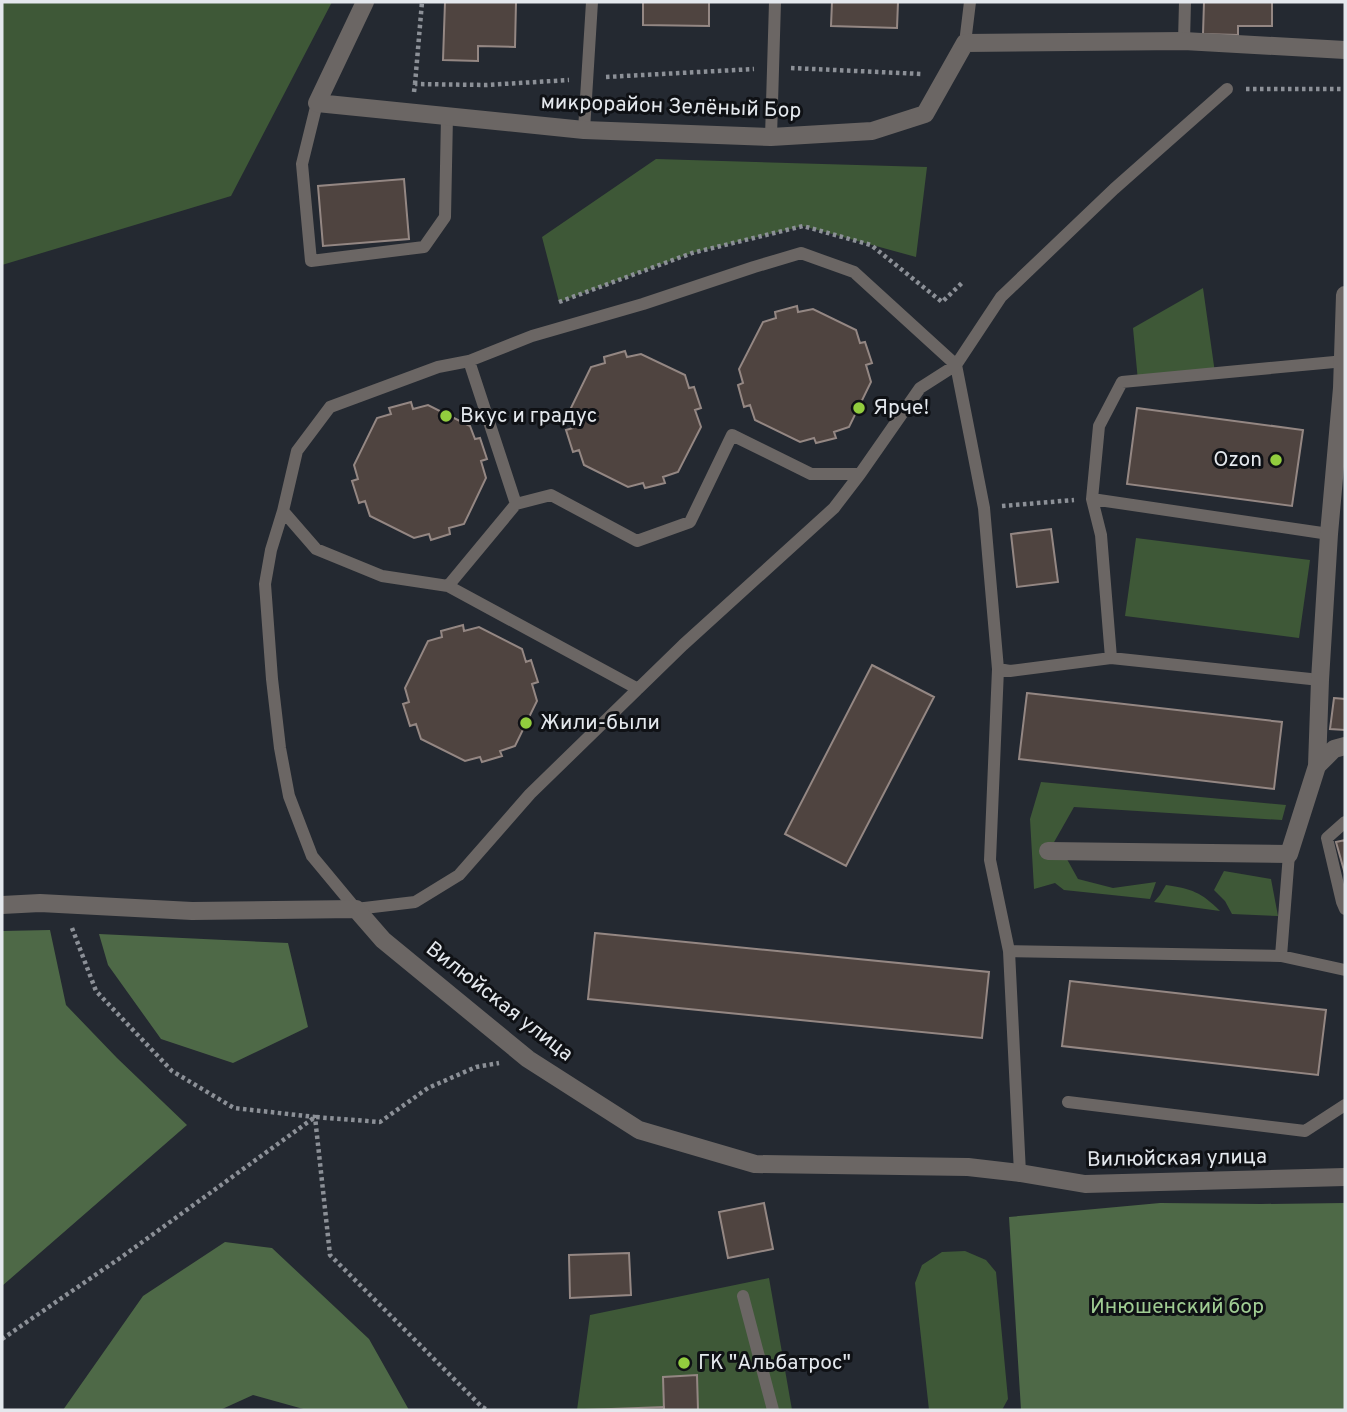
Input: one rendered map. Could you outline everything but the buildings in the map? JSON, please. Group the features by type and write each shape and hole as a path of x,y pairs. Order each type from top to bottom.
{"street":[{"path":"317,103 365,2"},
{"path":"965,43 1184,41 1345,50"},
{"name":"микрорайон Зелёный Бор","path":"317,103 584,130 771,136 872,131 925,114 965,43"},
{"path":"1048,852 1289,854 1317,766 1329,534 1344,361 1345,295"},
{"path":"1317,766 1334,749 1345,747"},
{"path":"2,905 40,904 192,911 356,909"},
{"name":"Вилюйская улица","path":"356,909 383,940 528,1059 639,1130 755,1164 968,1167 1085,1184 1345,1177"}],"lane":[{"path":"584,130 592,2"},
{"path":"771,136 775,2"},
{"path":"965,43 970,2"},
{"path":"1184,41 1185,2"},
{"path":"1020,1173 1009,951 990,860 998,668 984,508 956,365 854,272 801,253 643,304 532,336 469,361 438,367 330,407 297,451 271,550 265,584 280,748 289,796 312,856 356,909 415,902 459,875 530,794 683,645 834,508 920,388 956,365 1001,298 1114,189 1227,89"},
{"path":"317,103 302,164 311,261 424,247 445,217 447,116"},
{"path":"469,361 516,504"},
{"path":"1111,658 1101,535 1092,499 1099,426 1122,383 1344,361"},
{"path":"448,586 516,504 551,495 637,541 690,522 732,435 811,474 860,474"},
{"path":"1092,499 1329,534"},
{"path":"283,510 316,548 382,576 448,586 638,689"},
{"path":"998,668 1010,671 1111,658 1320,680"},
{"path":"1345,822 1327,838 1345,909"},
{"path":"1281,956 1289,854"},
{"path":"1009,951 1281,956 1345,970"},
{"path":"1068,1102 1305,1130 1345,1105"},
{"path":"743,1296 772,1410"}],"path":[{"path":"413,113 422,2"},
{"path":"415,84 486,85 773,68 947,75"},
{"path":"1227,89 1345,89"},
{"path":"942,302 962,283"},
{"path":"984,508 1092,499"},
{"path":"64,905 96,991 172,1071 234,1108 380,1122 428,1088 477,1067 528,1059"},
{"path":"2,1339 123,1256 315,1117"},
{"path":"315,1117 330,1255 488,1410"}],"green space":[{"path":"2,2 332,2 231,196 2,265"},
{"path":"656,159 927,167 916,257 803,226 692,253 559,302 542,237"},
{"path":"1203,288 1215,373 1138,381 1133,328"},
{"path":"1136,538 1310,560 1299,638 1125,616"},
{"path":"1041,782 1286,805 1282,820 1074,807 1049,851 1063,852 1078,879 1113,888 1156,882 1150,899 1064,890 1055,883 1034,889 1030,819"},
{"path":"1224,871 1271,879 1278,916 1232,914 1225,901 1214,890"},
{"path":"1166,885 1196,892 1220,911 1154,902"},
{"path":"50,930 66,1005 187,1125 2,1286 2,931"},
{"path":"99,934 288,943 308,1027 233,1063 161,1039 108,965"},
{"name":"Инюшенский бор","path":"1160,1203 1345,1203 1345,1410 1021,1410 1009,1217"},
{"path":"225,1242 272,1248 369,1339 409,1410 307,1410 253,1395 220,1410 63,1410 143,1296"},
{"path":"965,1251 986,1260 996,1272 1008,1399 1002,1410 929,1410 915,1283 922,1265 942,1252"},
{"name":"ГК \"Альбатрос\"","path":"769,1278 792,1410 577,1410 590,1315"}],"place":[{"name":"Ярче!","path":"859,408"},
{"name":"Вкус и градус","path":"446,416"},
{"name":"Ozon","path":"1276,460"},
{"name":"Жили-были","path":"526,723"},
{"name":"ГК \"Альбатрос\"","path":"684,1363"}]}
